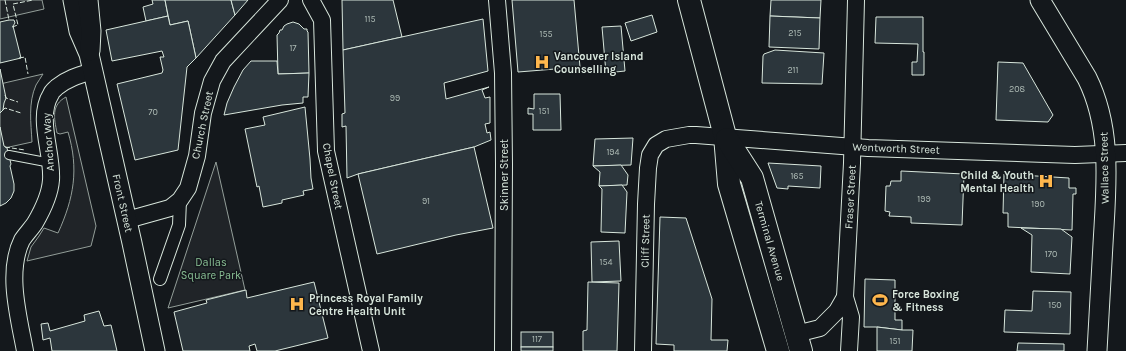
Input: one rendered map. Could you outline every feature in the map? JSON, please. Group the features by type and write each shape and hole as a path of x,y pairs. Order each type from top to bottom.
{"highway":[{"name":"Terminal Avenue","path":"689,0 725,136 729,184 778,351"},
{"name":"Terminal Avenue","path":"725,136 752,178 799,343"}],"street":[{"name":"Front Street","path":"73,0 78,31 91,63 155,351"},
{"name":"Front Street","path":"88,0 91,31 91,63"},
{"name":"Church Street","path":"160,279 179,225 180,200 188,188 197,156 203,114 212,81 223,61 280,0"},
{"name":"Chapel Street","path":"311,0 322,20 326,151 371,351"},
{"name":"Skinner Street","path":"497,0 503,73 503,351"},
{"name":"Fraser Street","path":"849,351 851,317 845,297 852,163 856,0"},
{"name":"Wallace Street","path":"1040,0 1094,92 1103,128 1106,189 1097,351"},
{"name":"Anchor Way","path":"25,351 15,294 15,267 17,253 22,240 35,222 45,203 51,181 51,163 45,125 46,108 51,93 91,63"},
{"name":"Wentworth Street","path":"666,139 689,135 725,136 852,147 1075,155 1126,153"},
{"name":"Cliff Street","path":"643,351 648,168 650,154 656,145 666,139"},
{"path":"127,220 170,208 180,200"},
{"name":"Fraser Street","path":"799,343 820,328 837,311 845,297"}],"lane":[{"path":"9,155 51,163"}],"green space":[{"path":"0,0 42,0 44,9 0,19"},
{"path":"43,74 33,92 31,113 32,142 0,149 0,84"},
{"path":"66,97 96,226 91,246 27,261 31,247 44,228 58,233 68,208 73,183 73,158 68,132 60,134 57,133 55,122 56,108 61,100"},
{"name":"Dallas Square Park","path":"216,162 245,290 168,308"}],"building":[{"path":"152,0 165,0 168,16 146,21 143,7 153,4"},
{"path":"165,0 231,0 235,15 196,58 188,21 170,25"},
{"path":"231,0 248,0 235,15"},
{"path":"342,0 393,0 402,37 343,50"},
{"path":"512,0 574,0 580,67 518,72"},
{"path":"771,0 821,0 820,18 770,16"},
{"path":"652,15 657,32 631,41 625,23"},
{"path":"168,16 170,25 188,21 196,58 187,67 178,150 135,160 117,84 162,73 163,70 160,57 164,57 162,51 112,61 106,30"},
{"path":"770,16 820,18 819,49 769,47"},
{"path":"876,17 923,17 924,75 912,75 912,62 917,62 918,44 875,43"},
{"path":"483,19 488,71 444,83 446,99 489,87 482,90 485,98 490,97 490,123 485,124 487,133 490,132 491,140 474,147 358,174 347,178 346,126 342,127 342,114 345,113 343,50"},
{"path":"14,20 15,23 13,26 21,58 0,63 0,22"},
{"path":"293,22 299,24 304,29 307,29 308,32 309,73 278,74 277,35 284,26"},
{"path":"621,26 625,71 606,73 602,27"},
{"path":"775,50 824,53 822,84 762,83 763,56 764,54"},
{"path":"251,61 277,61 278,74 309,73 308,97 303,97 303,103 224,115 227,103 234,87 243,70"},
{"path":"998,62 1023,63 1053,115 1048,122 996,120"},
{"path":"0,69 6,98 3,110 0,113"},
{"path":"534,94 560,94 561,130 533,130 533,114 528,114 528,108 534,109"},
{"path":"305,107 313,189 303,191 304,195 282,200 282,203 263,207 259,186 257,187 245,129 265,125 263,117"},
{"path":"0,127 4,146 7,148 11,164 10,166 14,191 11,198 0,206"},
{"path":"633,138 631,165 593,166 595,139"},
{"path":"474,147 493,228 456,235 377,254 358,174"},
{"path":"768,163 821,166 820,188 788,186 788,189 777,188"},
{"path":"621,165 628,175 627,185 599,186 600,172 593,166"},
{"path":"901,171 964,174 962,225 911,223 911,217 889,216 890,212 885,211 886,186 890,186 891,181 901,181"},
{"path":"1004,174 1069,178 1069,188 1076,188 1076,194 1073,194 1072,230 1008,227 1008,213 1003,213"},
{"path":"622,185 627,192 625,233 601,232 602,189 599,186"},
{"path":"660,217 686,218 712,299 711,340 728,340 727,351 674,351 674,345 656,344"},
{"path":"1021,228 1061,229 1072,237 1070,274 1031,272 1032,235"},
{"path":"619,241 621,281 592,282 591,242"},
{"name":"Force Boxing & Fitness","path":"865,279 895,280 895,320 902,320 902,330 864,327"},
{"path":"314,282 328,338 275,351 257,351 255,344 249,346 250,351 183,351 174,312 207,303 206,300 246,290 247,298"},
{"path":"588,282 619,283 617,351 583,351 583,331 587,330"},
{"path":"1033,291 1071,292 1070,334 1004,332 1005,310 1032,311"},
{"path":"99,311 104,326 111,325 117,351 52,351 50,338 43,340 41,324 48,323 50,331 85,321 84,315"},
{"path":"877,327 913,330 912,351 877,351"},
{"path":"521,332 553,332 553,347 521,347"},
{"path":"1018,343 1064,344 1064,351 1017,351"},
{"path":"521,347 553,347 553,351 521,351"}],"fence":[{"path":"5,0 8,20"},
{"path":"12,27 18,25 13,4 33,0"},
{"path":"19,58 25,57 28,74"},
{"path":"5,95 6,98 18,102"},
{"path":"3,110 5,108 21,113"},
{"path":"5,147 25,150"}],"place":[{"name":"Vancouver Island Counselling","path":"542,62"},
{"name":"Child & Youth Mental Health","path":"1046,181"},
{"name":"Force Boxing & Fitness","path":"880,300"},
{"name":"Princess Royal Family Centre Health Unit","path":"297,304"}]}
